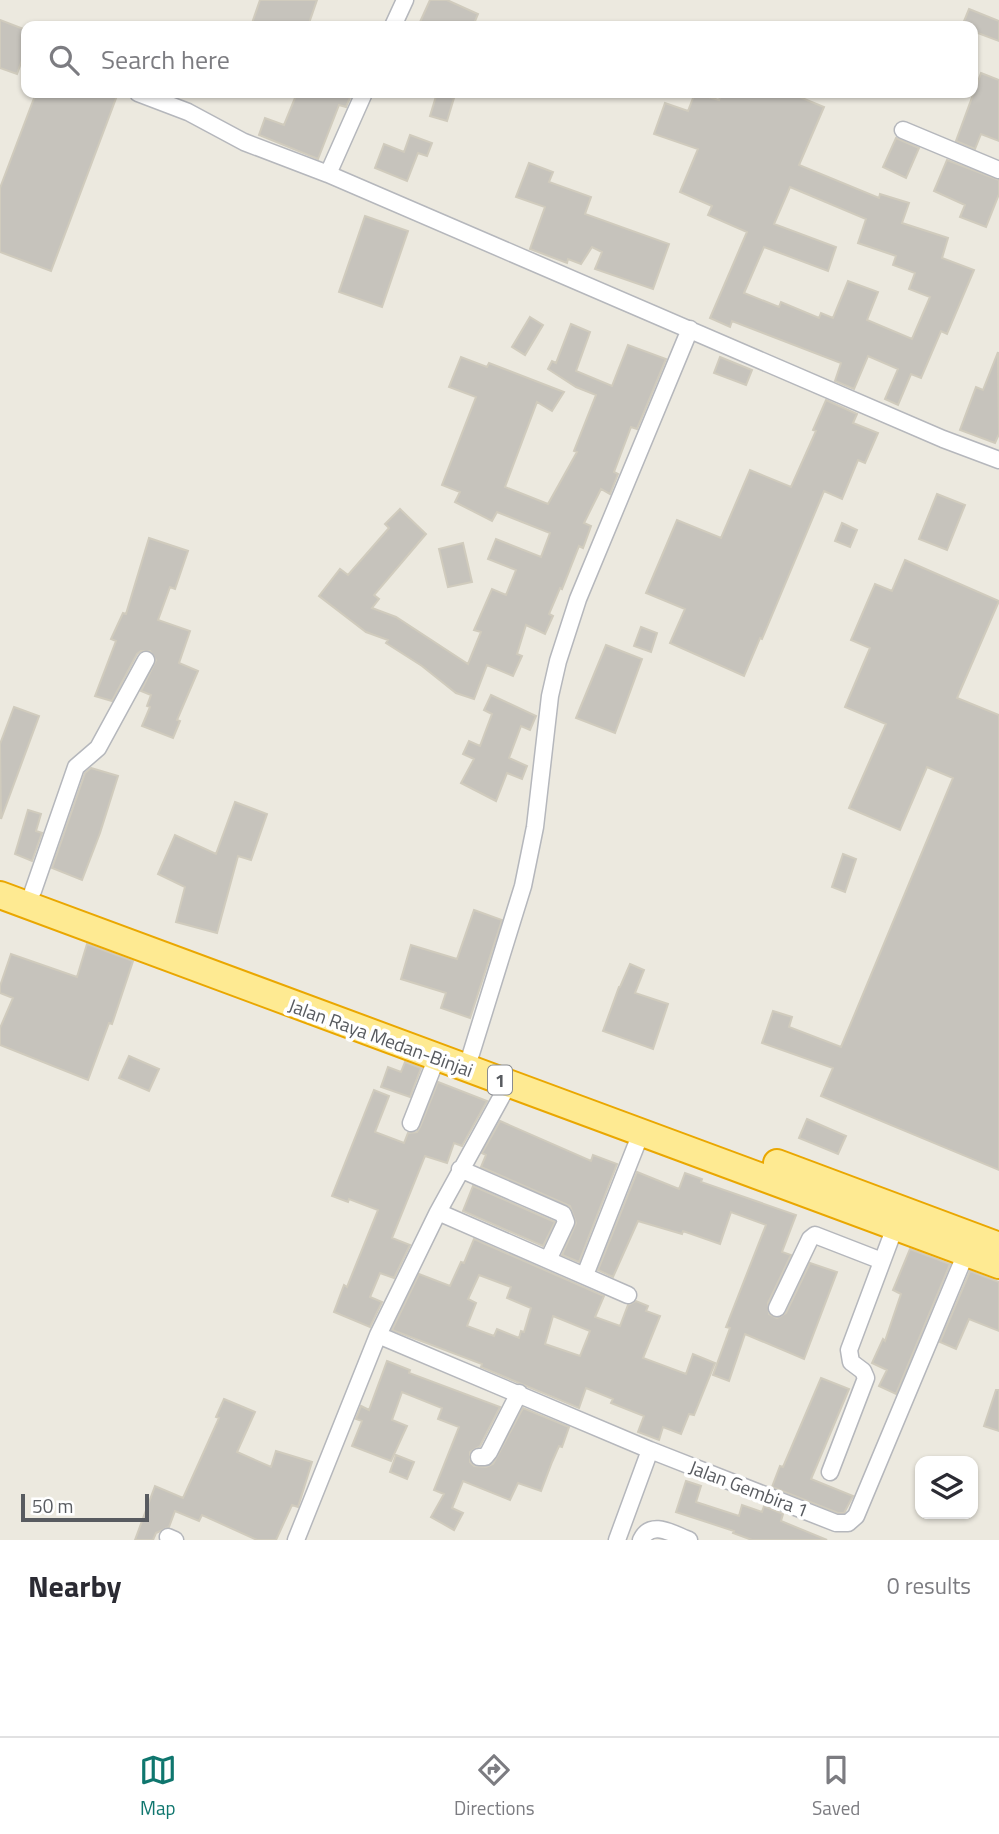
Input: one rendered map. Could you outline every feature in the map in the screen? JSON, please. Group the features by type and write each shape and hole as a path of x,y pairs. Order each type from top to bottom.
{"highway":[{"name":"Jalan Raya Medan-Binjai","path":"0,879 646,1119 793,1169 999,1246"},
{"name":"Jalan Raya Medan-Binjai","path":"0,895 999,1265"}],"street":[{"path":"395,21 405,0"},
{"path":"151,98 188,112 244,142 328,174 943,439 999,460"},
{"path":"328,174 362,98"},
{"path":"903,130 999,170"},
{"path":"471,1054 523,886 535,827 550,696 558,661 583,586 690,329"},
{"path":"33,891 76,767 98,748 146,660"},
{"path":"411,1123 437,1057"},
{"path":"296,1540 378,1335 460,1169 509,1083"},
{"path":"585,1275 641,1133"},
{"path":"460,1169 563,1214 566,1222 548,1259"},
{"path":"438,1212 628,1295"},
{"path":"830,1472 866,1378 863,1371 851,1362 849,1350 895,1227"},
{"path":"777,1308 810,1240 815,1235 882,1261"},
{"name":"Jalan Gembira 1","path":"378,1335 650,1450 843,1524 856,1516 966,1253"},
{"path":"479,1457 489,1452 519,1393"},
{"path":"617,1540 650,1450"},
{"path":"641,1540 647,1532 658,1529 689,1540"}],"building":[{"path":"260,0 317,0 310,21 253,21"},
{"path":"430,0 447,0 478,14 475,21 420,21"},
{"path":"969,9 999,21 999,41 978,33 978,21 964,21"},
{"path":"0,20 21,28 21,63 17,74 0,68"},
{"path":"981,73 999,80 999,141 981,134 975,149 956,141 972,98 978,98"},
{"path":"34,98 116,98 51,271 0,252 0,188"},
{"path":"295,98 350,98 346,107 339,105 318,159 259,135 265,118 284,125"},
{"path":"435,98 454,98 447,121 430,116"},
{"path":"693,98 802,98 824,107 799,165 879,198 880,194 909,203 902,223 948,238 942,258 974,270 947,334 941,331 921,378 911,374 898,405 885,399 898,369 868,356 854,389 835,381 841,363 732,321 730,327 710,318 747,232 708,215 712,206 680,192 698,149 654,134 665,103 688,111","holes":["790,187 866,219 858,243 896,256 893,265 915,273 909,289 930,297 912,339 867,320 878,292 848,281 833,318 821,313 819,318 781,302 779,307 744,293 764,247 828,271 836,247 774,224"]},
{"path":"410,135 432,143 427,156 418,153 407,181 375,168 384,144 404,152"},
{"path":"896,138 919,148 906,178 883,167"},
{"path":"947,160 999,180 999,194 986,227 960,217 965,205 934,191"},
{"path":"529,163 553,172 549,182 591,197 585,214 669,244 653,289 595,269 602,252 592,247 581,264 568,259 567,263 530,249 545,207 516,197"},
{"path":"365,216 408,231 382,307 339,292"},
{"path":"530,317 543,325 525,355 512,347"},
{"path":"571,324 590,332 576,371 612,386 628,345 666,359 637,429 631,427 614,472 618,474 610,494 601,489 584,523 591,526 583,548 579,546 562,589 560,588 549,614 553,616 545,634 526,625 517,654 522,656 513,676 487,665 474,699 456,693 422,666 386,643 388,640 366,632 319,596 340,569 348,575 389,528 385,524 400,509 426,534 374,595 379,599 372,608 396,617 468,664 481,632 474,630 492,589 506,595 516,570 488,559 496,539 541,557 550,533 497,512 492,521 455,502 460,492 442,485 476,397 449,387 461,357 487,367 489,363 564,392 552,411 537,402 505,487 548,504 577,452 574,451 596,395 576,387 548,369 552,361 556,363"},
{"path":"998,352 999,434 995,443 960,430 976,387 983,390"},
{"path":"720,357 752,370 746,385 714,373"},
{"path":"826,400 857,414 853,423 878,433 865,463 858,460 842,499 824,491 744,676 670,643 685,609 646,593 677,520 721,538 750,470 791,487 816,431 813,430"},
{"path":"937,494 965,505 947,550 919,539"},
{"path":"842,523 857,530 850,547 835,541"},
{"path":"149,538 188,551 175,589 170,587 158,620 190,631 179,663 198,671 177,720 180,721 173,738 142,726 150,707 147,706 151,695 141,691 156,660 150,651 137,654 112,701 95,696 116,641 111,639 123,613 126,614"},
{"path":"463,543 472,582 448,587 439,549"},
{"path":"905,560 999,601 957,698 999,715 999,1170 821,1096 833,1068 762,1043 773,1011 792,1017 789,1027 841,1047 953,778 927,767 900,830 849,808 886,724 845,707 870,648 851,640 875,584 892,591"},
{"path":"641,627 657,633 651,652 634,646"},
{"path":"606,645 642,659 615,733 576,718"},
{"path":"491,695 536,716 530,730 521,726 509,758 527,766 522,779 507,773 496,801 461,783 474,759 463,754 469,741 480,746 492,714 484,710"},
{"path":"14,707 39,716 1,819 0,744"},
{"path":"91,768 118,776 82,880 52,868 85,773"},
{"path":"235,802 267,814 251,860 238,856 217,933 176,922 185,887 158,874 175,835 216,854"},
{"path":"28,810 41,814 36,831 42,833 32,861 15,854"},
{"path":"843,854 856,859 845,892 832,887"},
{"path":"474,910 502,920 470,1018 441,1008 446,993 401,979 411,945 457,959"},
{"path":"87,944 133,961 112,1024 109,1023 88,1080 0,1045 0,1028 13,998 0,993 11,954 77,977"},
{"path":"630,964 644,970 635,993 668,1004 653,1049 603,1031"},
{"path":"129,1056 159,1069 149,1091 119,1078"},
{"path":"405,1062 421,1068 410,1097 381,1087 388,1067 401,1072"},
{"path":"438,1082 487,1101 462,1146 454,1143 447,1163 425,1156 392,1238 410,1245 394,1278 380,1273 370,1297 382,1302 370,1327 334,1312 378,1210 332,1196 374,1090 389,1096 375,1132 404,1143 408,1133 417,1132 420,1127"},
{"path":"807,1119 846,1136 838,1154 799,1138"},
{"path":"500,1121 591,1161 593,1155 617,1164 579,1262 562,1255 576,1223 570,1206 481,1167 486,1155 482,1153"},
{"path":"637,1172 679,1189 685,1173 702,1179 701,1182 796,1215 782,1252 791,1255 768,1303 769,1314 777,1318 786,1313 810,1263 837,1272 804,1359 745,1334 729,1381 713,1375 730,1328 726,1327 766,1225 731,1212 720,1244 683,1231 682,1234 638,1221 613,1277 598,1270"},
{"path":"473,1186 555,1222 543,1246 463,1211"},
{"path":"474,1239 604,1296 595,1317 620,1326 628,1305 636,1301 648,1306 646,1311 660,1316 643,1358 686,1374 693,1354 715,1363 694,1415 689,1414 681,1434 663,1427 659,1440 638,1432 644,1416 611,1403 613,1399 586,1388 579,1408 481,1367 482,1364 392,1330 419,1274 450,1286 461,1262 464,1263","holes":["479,1275 511,1287 507,1298 531,1308 524,1332 521,1331 519,1338 497,1329 494,1336 467,1326 476,1303 468,1299","553,1316 590,1331 580,1356 545,1344"]},
{"path":"910,1249 950,1264 896,1394 879,1386 887,1370 872,1363 883,1339 885,1341 901,1294 893,1290"},
{"path":"970,1271 999,1282 999,1331 969,1319 956,1349 940,1342"},
{"path":"387,1361 410,1370 409,1373 500,1407 480,1446 470,1452 470,1462 474,1466 486,1467 493,1464 523,1408 569,1427 541,1491 518,1483 510,1500 463,1481 452,1508 463,1513 454,1530 431,1517 444,1494 434,1490 459,1427 438,1419 442,1408 402,1392 392,1420 407,1426 391,1461 352,1446 362,1421 356,1419 361,1406 369,1410"},
{"path":"821,1378 849,1389 811,1479 853,1496 844,1513 772,1487"},
{"path":"996,1390 999,1390 999,1431 984,1426"},
{"path":"224,1399 255,1412 237,1452 271,1467 276,1451 312,1462 298,1507 292,1505 276,1540 257,1540 202,1515 199,1521 175,1511 169,1527 156,1533 153,1540 135,1540 155,1486 183,1498 219,1418 216,1417"},
{"path":"396,1455 414,1462 407,1479 390,1472"},
{"path":"686,1481 701,1486 696,1502 739,1516 742,1505 762,1512 764,1506 783,1514 781,1521 827,1540 752,1540 733,1533 734,1531 676,1512"}]}
